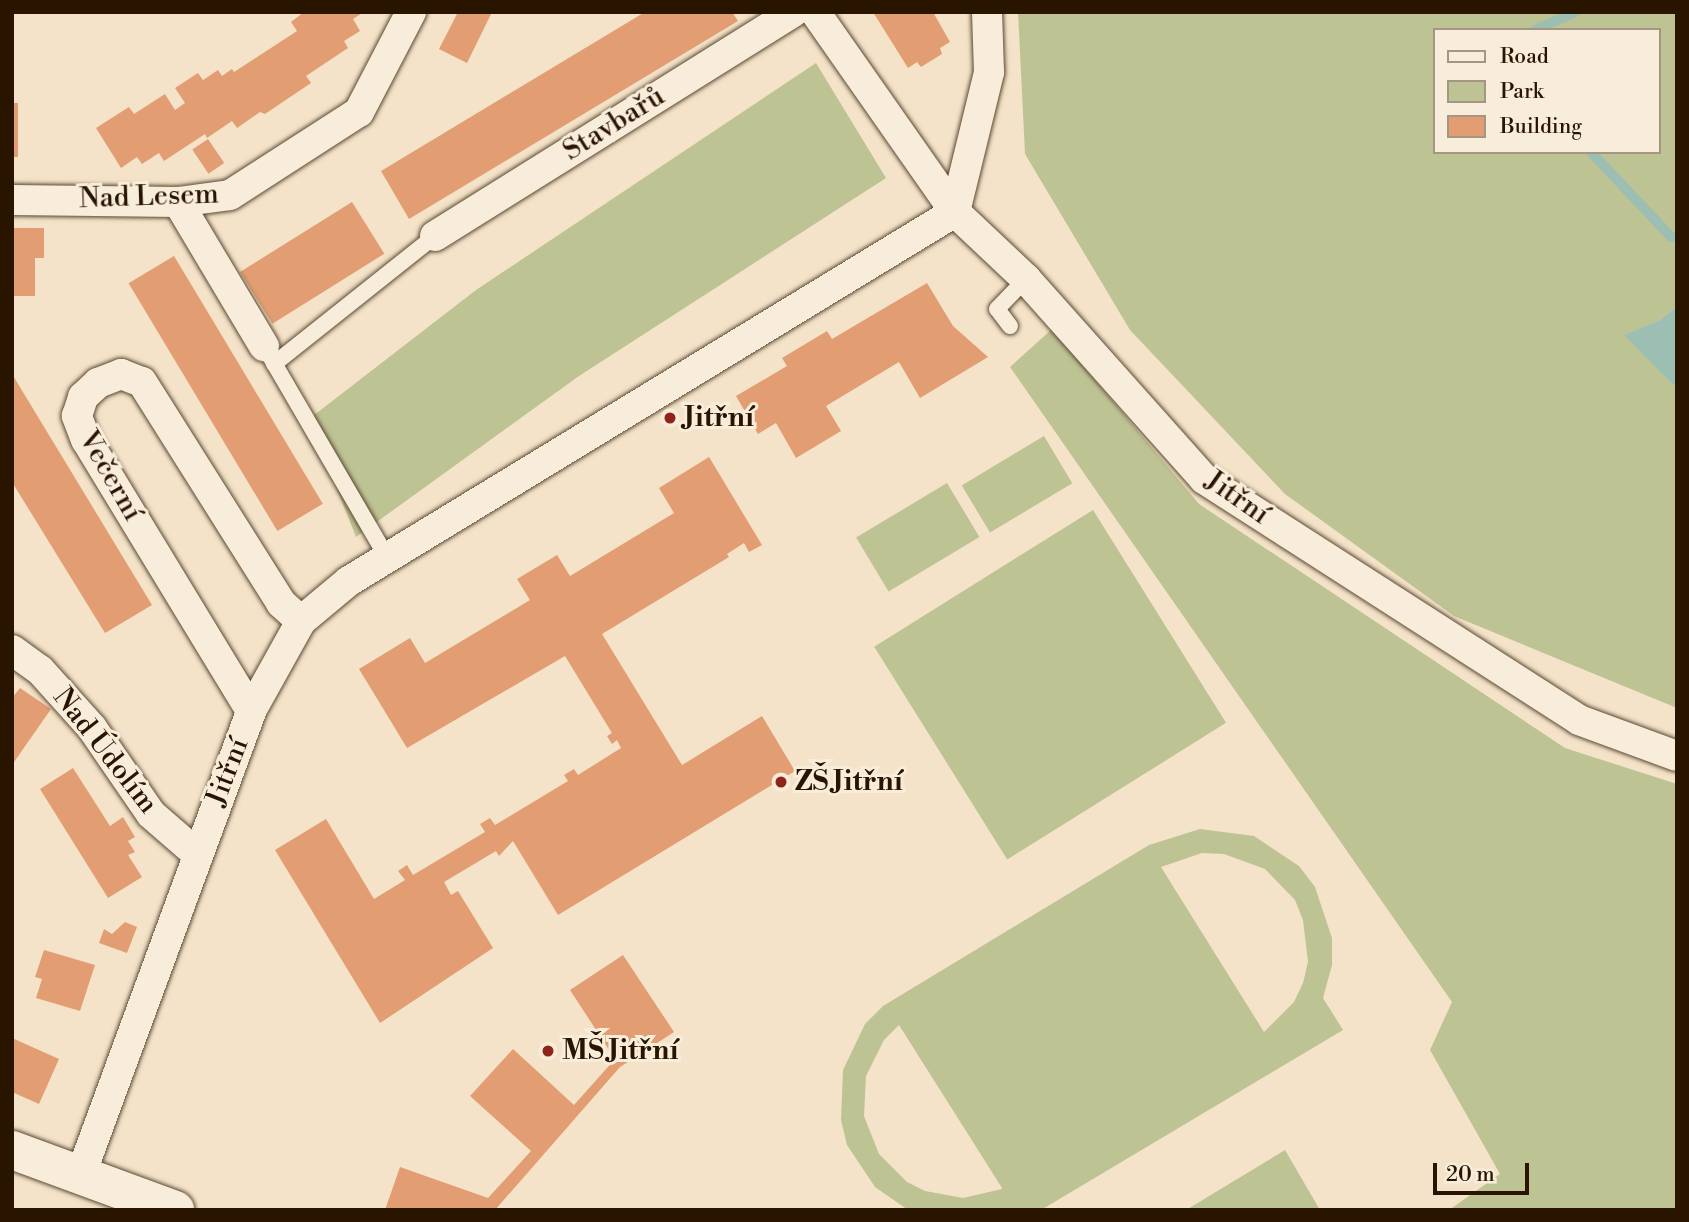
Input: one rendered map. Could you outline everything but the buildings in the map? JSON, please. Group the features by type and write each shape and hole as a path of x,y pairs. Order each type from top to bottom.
{"street":[{"name":"Nad Lesem","path":"12,200 178,202 230,195 359,112 411,12"},
{"name":"Stavbařů","path":"435,236 793,12"},
{"path":"815,12 955,212"},
{"path":"955,212 989,72 986,12"},
{"path":"178,202 269,355"},
{"name":"Jitřní","path":"81,1174 251,711 301,621 349,580 955,212 1026,279 1204,479 1579,720 1677,755"},
{"name":"Večerní","path":"251,711 86,440 77,416 83,397 98,383 121,374 142,382 281,603 301,621"},
{"name":"Nad Údolím","path":"12,650 40,670 92,728 150,814 197,853"},
{"path":"12,1150 175,1210"}],"lane":[{"path":"387,557 269,355 435,236"},
{"path":"1010,326 997,309 1026,279"}],"green space":[{"path":"1018,12 1677,12 1677,306 1660,320 1625,335 1677,389 1677,708 1454,616 1285,494 1130,330 1025,154"},
{"path":"816,63 886,178 579,376 356,537 309,419 476,290"},
{"path":"1052,329 1199,504 1565,748 1677,784 1677,1210 1449,1210 1500,1174 1430,1050 1452,1002 1010,367"},
{"path":"1044,436 1072,483 990,533 962,485"},
{"path":"947,483 979,537 889,592 856,538"},
{"path":"1093,510 1226,723 1007,860 874,647"},
{"path":"1200,829 1254,836 1299,866 1315,887 1332,938 1332,965 1323,998 1343,1030 1041,1210 908,1210 875,1187 847,1145 841,1120 843,1070 865,1024 883,1006 1149,845","holes":["1202,853 1224,854 1265,869 1295,900 1303,920 1308,962 1303,983 1294,1002 1264,1032 1161,867","899,1025 1002,1188 1002,1189 963,1198 925,1191 907,1182 879,1154 864,1116 866,1076 884,1040"]},
{"path":"1285,1150 1320,1210 1186,1210"}],"water":[{"path":"1677,306 1677,389 1624,335 1660,320"}],"waterway":[{"path":"1539,28 1575,12"},
{"path":"1593,154 1671,237"}],"place":[{"name":"Jitřní","path":"670,418"},
{"name":"ZŠ Jitřní","path":"781,782"},
{"name":"MŠ Jitřní","path":"548,1051"}]}
